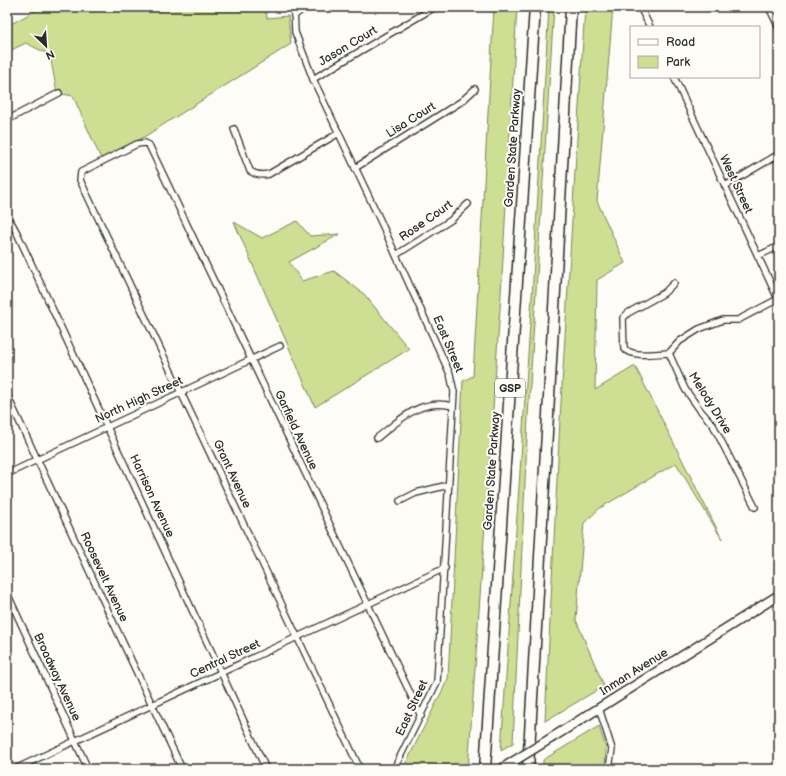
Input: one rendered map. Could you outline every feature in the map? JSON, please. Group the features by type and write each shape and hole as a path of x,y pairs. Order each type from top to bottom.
{"highway":[{"name":"Garden State Parkway","path":"485,769 534,7"},
{"path":"528,769 571,7"}],"main road":[{"name":"Inman Avenue","path":"501,769 779,595"}],"street":[{"name":"East Street","path":"294,7 295,32 313,79 356,168 450,374 454,392 448,485 445,568 437,682 394,769"},
{"path":"294,16 305,7"},
{"name":"Jason Court","path":"313,79 435,7"},
{"path":"640,7 650,26"},
{"path":"769,7 779,28"},
{"name":"West Street","path":"674,78 779,300"},
{"name":"Lisa Court","path":"356,168 462,101 475,89"},
{"path":"7,120 59,93"},
{"path":"234,129 250,171 255,174 262,175 269,174 339,133"},
{"name":"Grant Avenue","path":"153,153 147,144 137,144 82,172 80,180 360,769"},
{"name":"Garfield Avenue","path":"153,153 421,716"},
{"path":"725,186 779,154"},
{"name":"Rose Court","path":"396,255 451,220 468,204"},
{"name":"Harrison Avenue","path":"7,220 11,222 17,233 266,769"},
{"path":"758,256 779,246"},
{"path":"674,282 664,293 628,313 623,318 624,349 629,353 669,352 680,341 699,329 723,320 738,320 779,300"},
{"name":"North High Street","path":"7,474 280,346"},
{"name":"Melody Drive","path":"669,352 686,389 700,410 713,425 755,507"},
{"name":"Roosevelt Avenue","path":"7,395 182,769"},
{"path":"377,438 409,414 433,403 453,406"},
{"path":"400,500 416,493 448,485"},
{"name":"Central Street","path":"15,769 445,568"},
{"name":"Broadway Avenue","path":"7,593 88,769"},
{"path":"600,708 612,749 609,769"}],"green space":[{"path":"34,7 265,7 267,18 288,16 291,44 117,154 102,161 73,96 57,93 50,55 26,43 7,52 7,26 35,11"},
{"path":"494,7 517,7 501,294 468,769 403,769 448,679 463,381 473,376"},
{"path":"549,7 554,7 528,417 513,743 501,750 532,296"},
{"path":"585,7 613,7 597,201 625,263 597,280 595,390 635,366 722,539 676,463 600,508 584,523 576,620 604,686 545,721 560,419"},
{"path":"297,221 310,236 340,234 289,262 302,281 334,271 364,294 409,349 315,407 234,222 262,238"},
{"path":"599,726 606,748 605,769 543,769 543,760"}]}
